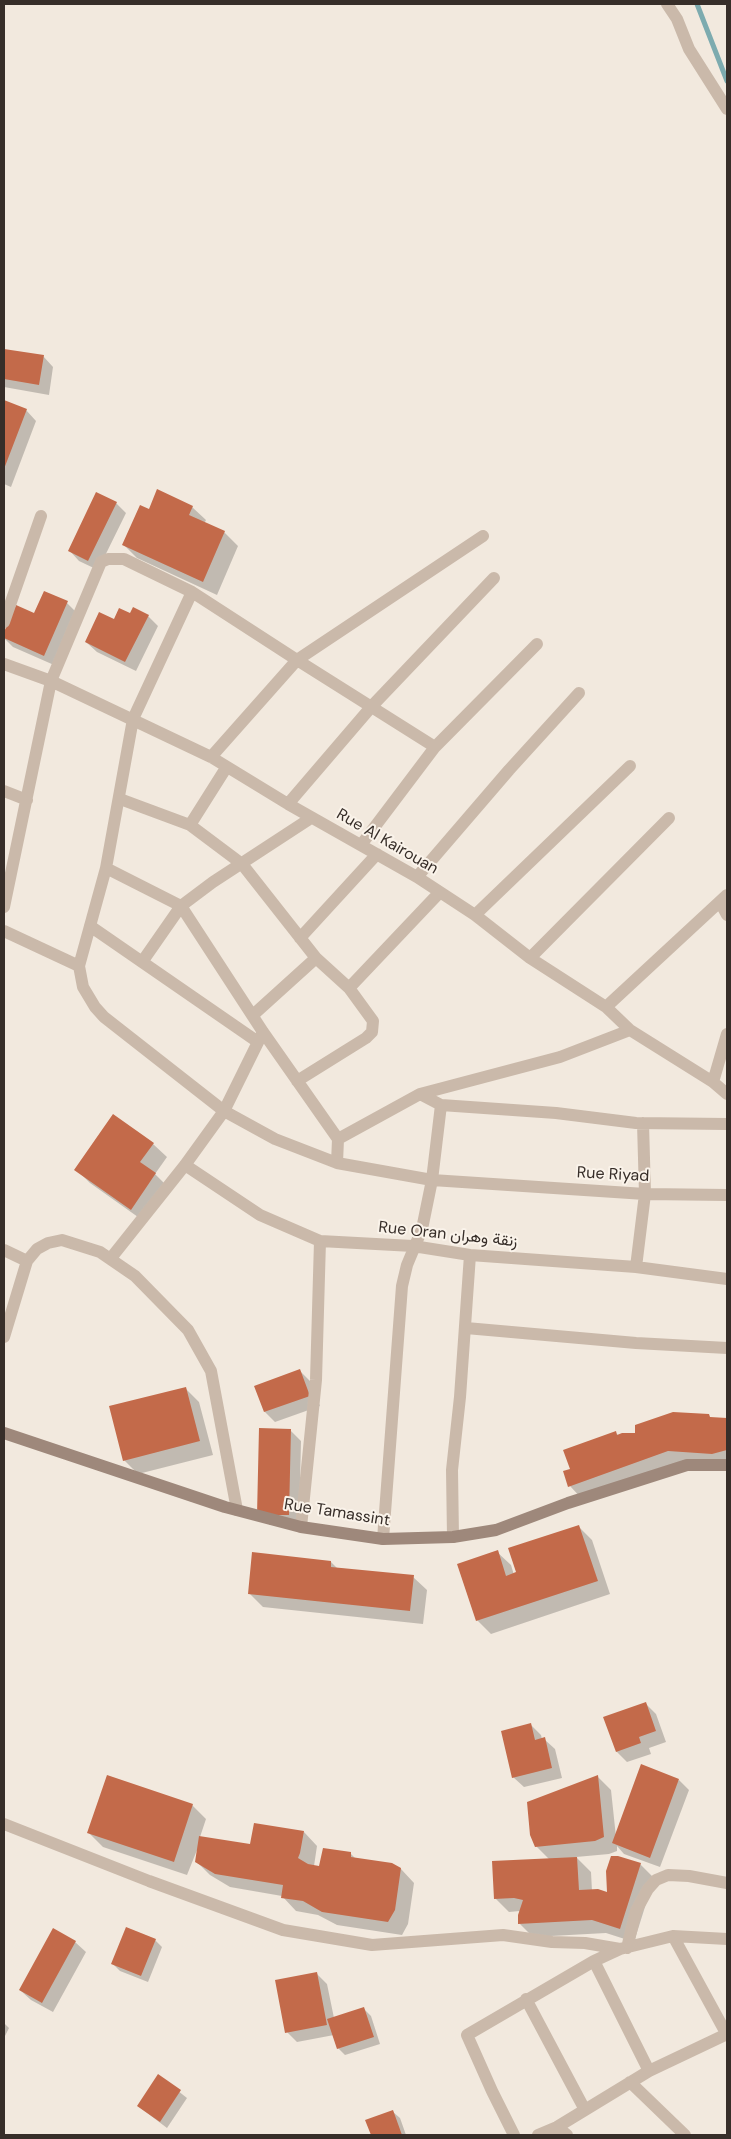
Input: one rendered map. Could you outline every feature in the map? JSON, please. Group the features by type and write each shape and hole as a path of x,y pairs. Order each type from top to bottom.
{"main road":[{"name":"Rue Tamassint","path":"4,1432 237,1510 300,1527 383,1539 454,1537 496,1530 568,1503 687,1465 727,1465"}],"street":[{"path":"667,4 677,20 689,49 727,109"},
{"path":"4,622 41,516"},
{"path":"211,757 297,660 483,536"},
{"path":"4,907 50,681 101,562 108,559 124,559 192,592 435,747"},
{"path":"288,804 372,706 494,578"},
{"path":"4,931 79,966 106,868 133,719 192,592"},
{"path":"361,845 435,747 537,644"},
{"name":"Rue Al Kairouan","path":"4,664 50,681 211,757 226,768 311,818 417,877 475,915 530,958 606,1007 630,1030 712,1082 727,1094"},
{"path":"417,877 509,770 579,693"},
{"path":"475,915 630,766"},
{"path":"190,825 226,768"},
{"path":"4,791 27,800"},
{"path":"120,799 190,825 242,864 316,958 349,988 373,1021 372,1032 366,1038 297,1081"},
{"path":"142,962 181,906 213,882 311,818"},
{"path":"530,958 669,818"},
{"path":"300,938 377,854"},
{"path":"106,868 181,906 253,1015 261,1037 224,1111 185,1165 111,1258"},
{"path":"349,988 440,892"},
{"path":"724,899 727,915"},
{"path":"606,1007 724,899"},
{"path":"90,926 142,962 261,1037 297,1081 338,1139 337,1163"},
{"path":"253,1015 316,958"},
{"name":"Rue Riyad","path":"79,966 83,986 95,1007 104,1017 224,1111 275,1139 337,1163 432,1180 645,1194 727,1195"},
{"path":"338,1139 420,1094 560,1057 630,1030"},
{"path":"712,1082 727,1034"},
{"path":"420,1094 441,1104 556,1113 643,1123 727,1124"},
{"path":"383,1539 402,1286 414,1246 422,1229 432,1180 441,1104"},
{"path":"636,1267 645,1194 643,1123"},
{"name":"Rue Oran زنقة وهران","path":"185,1165 260,1215 320,1241 414,1246 470,1255 636,1267 727,1279"},
{"path":"4,1337 6,1320 26,1261 38,1250 48,1243 62,1240 100,1252 111,1258 135,1276 169,1309 188,1330 199,1348 210,1371 215,1388 237,1510"},
{"path":"300,1527 316,1380 320,1241"},
{"path":"4,1250 26,1261"},
{"path":"454,1537 452,1470 466,1328 470,1255"},
{"path":"466,1328 636,1343 727,1348"},
{"path":"4,1824 150,1882 282,1930 372,1945 503,1935 552,1942 586,1943 624,1948"},
{"path":"624,1948 636,1911 648,1889 656,1880 668,1875 689,1876 727,1883"},
{"path":"538,2135 556,2127 649,2071 727,2035 673,1936"},
{"path":"514,2135 467,2035 594,1961 624,1948 673,1936 727,1939"},
{"path":"594,1961 649,2071"},
{"path":"526,1999 585,2110"},
{"path":"630,2082 685,2135"},
{"path":"556,2127 566,2135"}],"building":[{"path":"4,349 44,355 39,385 4,379"},
{"path":"4,400 27,409 4,469"},
{"path":"157,489 193,506 189,515 225,531 203,582 122,545 140,505 149,509"},
{"path":"96,492 117,502 88,561 68,551"},
{"path":"44,591 68,601 44,656 4,638 4,632 16,605 34,613"},
{"path":"133,607 149,615 125,662 85,642 99,612 114,619 119,608 130,613"},
{"path":"113,1114 154,1143 140,1162 156,1173 131,1210 74,1170"},
{"path":"300,1369 310,1396 264,1412 254,1386"},
{"path":"186,1387 200,1441 123,1461 109,1406"},
{"path":"673,1412 709,1414 710,1417 727,1418 727,1450 712,1454 668,1451 568,1487 563,1471 570,1469 563,1450 616,1431 617,1435 635,1433 635,1425"},
{"path":"259,1428 291,1429 289,1515 257,1515"},
{"path":"579,1525 598,1581 476,1621 457,1564 498,1550 506,1576 516,1572 508,1548"},
{"path":"252,1552 331,1561 331,1567 414,1575 410,1611 248,1594"},
{"path":"646,1702 656,1731 639,1737 641,1743 616,1752 603,1717"},
{"path":"531,1723 535,1740 545,1737 552,1768 512,1778 501,1731"},
{"path":"641,1764 679,1779 650,1858 612,1843"},
{"path":"107,1775 193,1804 174,1862 87,1833"},
{"path":"598,1775 604,1837 595,1841 535,1847 530,1835 527,1802"},
{"path":"254,1823 304,1831 298,1858 308,1864 319,1866 323,1848 351,1852 351,1857 392,1863 401,1868 395,1910 388,1922 322,1912 303,1901 281,1898 283,1885 215,1874 195,1862 199,1836 250,1844"},
{"path":"611,1856 618,1856 641,1863 620,1929 592,1920 518,1924 518,1915 523,1900 514,1898 494,1899 492,1861 577,1857 579,1890 598,1889 607,1892 606,1871"},
{"path":"126,1927 156,1939 141,1976 111,1964"},
{"path":"53,1928 76,1941 42,2003 19,1990"},
{"path":"317,1972 327,2025 285,2033 275,1980"},
{"path":"364,2007 374,2037 337,2049 327,2019"},
{"path":"158,2074 181,2090 160,2122 137,2106"},
{"path":"393,2110 402,2135 371,2135 365,2120"}],"waterway":[{"path":"697,4 727,81"}]}
